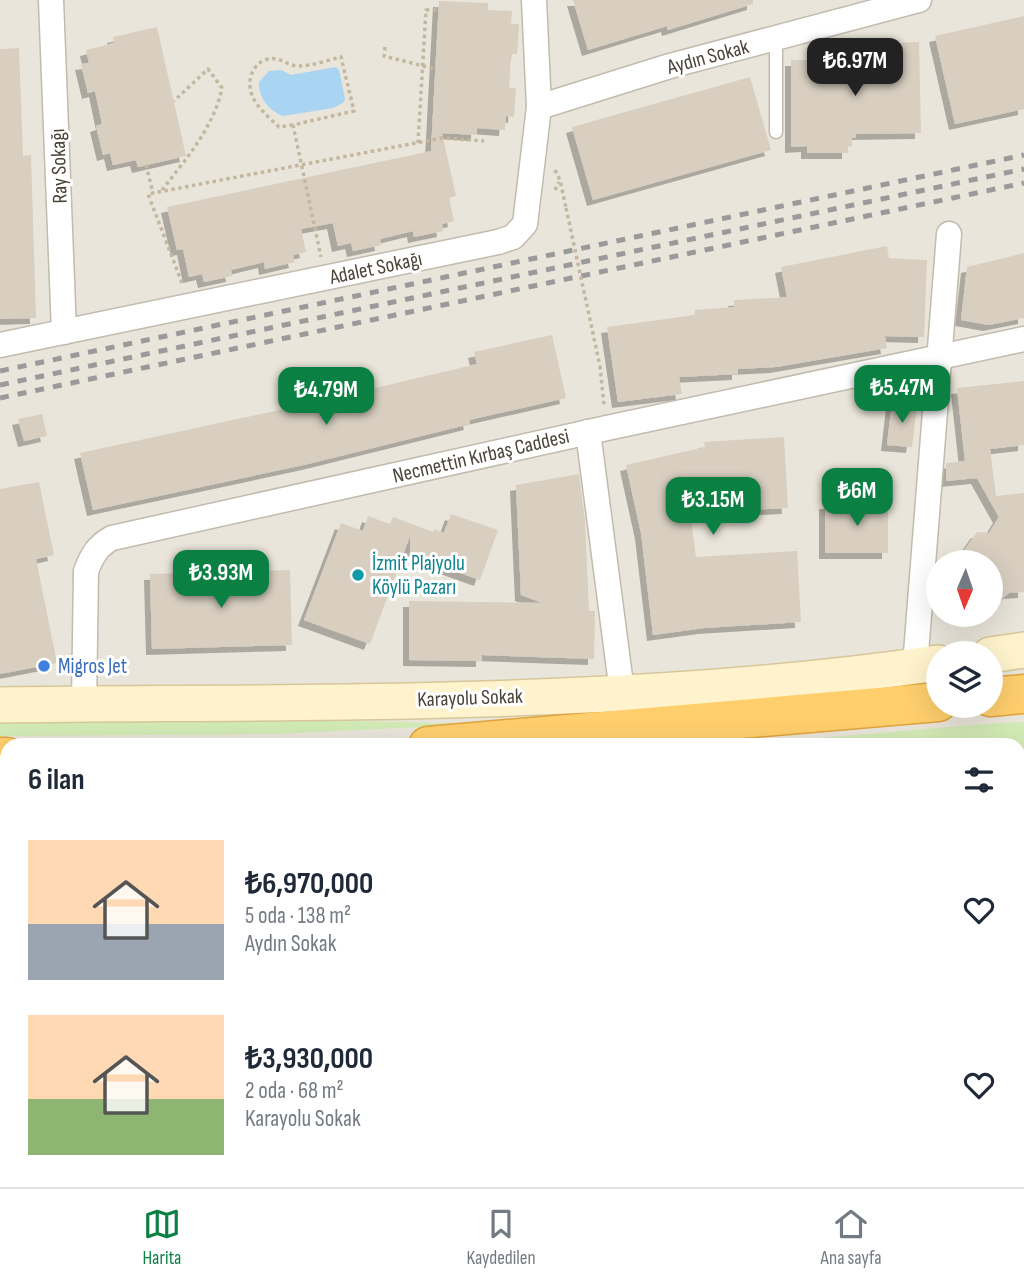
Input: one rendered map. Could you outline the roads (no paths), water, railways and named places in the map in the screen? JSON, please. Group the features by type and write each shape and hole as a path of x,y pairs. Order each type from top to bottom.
{"highway":[{"path":"1003,696 1024,694"},
{"path":"521,738 926,703"}],"main road":[{"path":"1003,653 1024,650"},
{"name":"Karayolu Sokak","path":"0,705 387,702 622,692 793,681 926,665"}],"street":[{"name":"Ray Sokağı","path":"51,0 64,332"},
{"name":"Adalet Sokağı","path":"0,345 513,237 524,224 539,107 534,0"},
{"name":"Aydın Sokak","path":"539,107 670,66 919,0"},
{"path":"927,641 937,359 949,234"},
{"name":"Necmettin Kırbaş Caddesi","path":"84,704 86,572 92,556 101,544 112,538 1024,339"},
{"path":"588,432 622,692"}],"lane":[{"path":"776,38 776,132"}],"water":[{"path":"336,67 345,99 333,108 283,116 269,107 260,93 259,82 269,71 281,70 291,75"}],"railway":[{"path":"0,371 1024,155"},
{"path":"0,385 1024,169"},
{"path":"0,398 1024,183"}],"place":[{"name":"İzmit Plajyolu Köylü Pazarı","path":"358,575"},
{"name":"Migros Jet","path":"44,666"}]}
